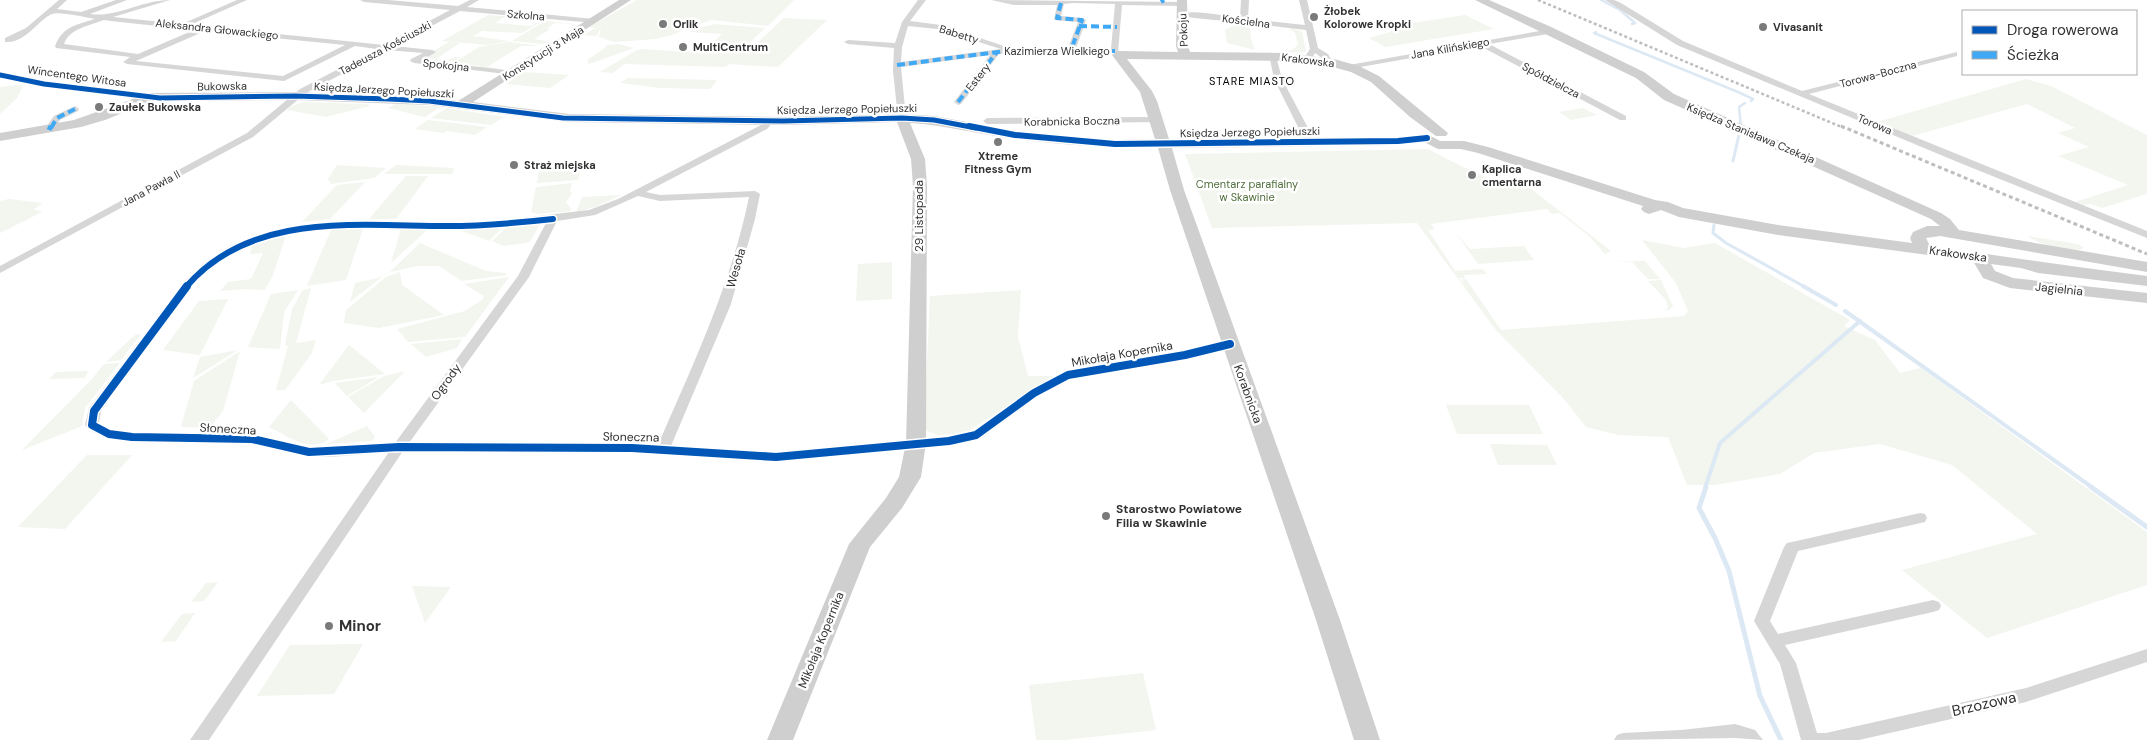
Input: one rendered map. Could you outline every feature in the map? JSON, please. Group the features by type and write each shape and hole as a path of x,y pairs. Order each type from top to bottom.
{"street":[{"path":"8,40 29,30 63,0"},
{"path":"82,14 123,0"},
{"path":"139,56 58,46 65,33 135,7 166,0"},
{"path":"183,26 243,0"},
{"name":"Szkolna","path":"364,0 594,21"},
{"name":"Tadeusza Kościuszki","path":"295,96 475,0"},
{"name":"Konstytucji 3 Maja","path":"460,106 626,0"},
{"name":"29 Listopada","path":"916,443 920,185 918,159 902,118 897,65 898,46 904,23 922,0"},
{"name":"Kościelna","path":"994,0 1061,3 1073,0 1182,6 1198,15 1244,22 1310,28"},
{"path":"1244,22 1245,0"},
{"path":"1303,0 1310,28 1311,53"},
{"name":"Księdza Stanisława Czekaja","path":"1480,0 1551,31 1640,75 1669,97 1932,214 1945,222 1953,232"},
{"name":"Torowa","path":"1609,0 1627,9 1669,38 1946,154 2147,235"},
{"path":"1116,53 1119,2"},
{"path":"1061,3 1057,18 1082,20 1071,50"},
{"name":"Pokoju","path":"1182,6 1182,46 1185,55"},
{"name":"Aleksandra Głowackiego","path":"48,12 58,11 105,18 387,46"},
{"name":"Babetty","path":"904,23 938,27 1014,50"},
{"path":"205,28 127,62 284,79 356,43"},
{"name":"Jana Kilińskiego","path":"1348,67 1551,31"},
{"path":"848,42 898,46"},
{"name":"Spółdzielcza","path":"1480,43 1623,118"},
{"name":"Spokojna","path":"387,46 432,52 414,61 512,73"},
{"name":"Kazimierza Wielkiego","path":"897,65 1014,50 1071,50 1185,55"},
{"name":"Estery","path":"958,102 997,52"},
{"name":"Korabnicka","path":"1116,53 1146,91 1157,120 1163,145 1230,344 1328,620 1367,740"},
{"name":"Krakowska","path":"1185,55 1272,56 1311,53 1379,81 1415,114 1416,118 1433,137"},
{"name":"Torowa-Boczna","path":"1803,93 1954,54"},
{"path":"1272,56 1278,79 1310,141"},
{"name":"Wincentego Witosa","path":"0,75 44,84 150,97"},
{"name":"Bukowska","path":"0,137 49,130 88,121 150,97 295,96"},
{"name":"Księdza Jerzego Popiełuszki","path":"295,96 411,100 563,118 770,121 902,118 955,122 1012,134 1059,140 1115,144 1163,145 1398,141 1433,137 1444,146 1457,142"},
{"name":"Jana Pawła II","path":"0,270 250,135 295,96"},
{"path":"49,130 57,118 75,108"},
{"name":"Korabnicka Boczna","path":"987,121 1157,120"},
{"path":"553,220 591,213 622,201 756,131 770,121"},
{"path":"1457,142 1483,150"},
{"name":"Krakowska","path":"1483,150 1599,189 1608,194 1651,207 1651,214 1660,218 1672,220 1680,214 1980,260 2147,281"},
{"name":"Wesoła","path":"636,193 660,198 755,194 750,219 725,304 662,448"},
{"name":"Słoneczna","path":"553,220 477,226 337,225 299,228 261,238 223,255 209,264 186,286 99,403 94,411 92,425 109,434 132,437 252,439 309,452 399,447 662,448 713,454 776,457 916,443"},
{"name":"Ogrody","path":"199,740 399,447 523,277 553,220"},
{"path":"1923,249 1918,238 1922,232 1953,232 2147,266"},
{"name":"Krakowska","path":"1864,243 1923,249 2051,269"},
{"name":"Jagielnia","path":"1980,260 1989,274 2010,283 2147,298"},
{"name":"Mikołaja Kopernika","path":"780,740 860,544 894,503 910,477 916,443 948,441 976,435 1034,393 1068,375 1185,355 1230,344"},
{"path":"1810,740 1788,663 1762,621 1792,546 1920,518"},
{"path":"1775,642 1784,638 1933,606"},
{"name":"Brzozowa","path":"1817,740 1826,740 2026,694 2147,655"},
{"path":"1623,740 1681,737 1735,731 1750,735 1754,740"}],"green space":[{"path":"637,0 794,0 768,26 711,20 656,39 614,42 599,37 601,27 597,36 584,35 595,28 589,27"},
{"path":"488,15 513,17 504,17 495,23 531,26 540,21 513,18 544,20 522,33 482,31 473,36 509,41 488,45 442,41"},
{"path":"1465,15 1494,29 1385,47 1369,38 1390,32 1393,26"},
{"path":"784,18 827,20 778,67 729,64 726,67 624,64 613,73 600,72 635,51 642,49 717,54 722,51 755,45"},
{"path":"545,21 576,24 570,28 573,24 555,23 547,28 550,29 534,39 547,41 555,37 543,44 512,41"},
{"path":"715,24 765,28 747,45 712,43 722,34 690,32 694,29"},
{"path":"1236,24 1248,25 1255,50 1227,43 1225,30"},
{"path":"1289,28 1302,31 1306,52 1279,53 1292,50 1298,45 1295,33"},
{"path":"449,42 460,43 436,59 449,60 460,57 446,66 414,62"},
{"path":"509,42 539,46 521,46 487,67 503,70 476,69 480,66 453,63 479,47"},
{"path":"619,44 634,48 589,64 587,60 605,48 606,45"},
{"path":"523,72 569,75 550,88 506,84"},
{"path":"628,78 717,80 710,89 660,88 620,83"},
{"path":"2026,79 2051,86 2147,135 2147,194 2102,208 2091,204 2084,205 2075,202 2128,185 2058,156 2089,147 2058,133 2075,128 2027,104 1912,136 1877,122"},
{"path":"23,86 17,98 0,114 0,87"},
{"path":"304,102 367,104 370,106 326,117 287,110"},
{"path":"397,103 440,107 425,117 388,108"},
{"path":"447,108 504,117 491,125 431,118"},
{"path":"1583,108 1597,115 1571,120 1559,112"},
{"path":"428,120 487,127 475,135 415,129"},
{"name":"Cmentarz parafialny w Skawinie","path":"1428,149 1492,180 1530,188 1611,251 1605,254 1590,237 1560,213 1552,214 1547,209 1431,224 1435,229 1428,230 1455,271 1483,269 1487,274 1464,275 1465,278 1459,278 1464,285 1462,279 1466,279 1501,330 1684,316 1688,311 1676,283 1642,240 1684,248 1715,243 1850,320 1844,326 1875,340 1900,373 1921,368 2147,532 2147,585 1987,638 1902,570 2037,534 1952,465 1880,444 1814,453 1780,474 1715,485 1687,485 1668,437 1618,435 1586,427 1563,398 1495,329 1417,223 1212,228 1185,154"},
{"path":"337,165 386,168 374,178 331,184 328,179"},
{"path":"396,165 454,168 453,174 384,174"},
{"path":"560,166 580,173 578,180 537,183 539,169"},
{"path":"406,176 428,176 396,219 369,219"},
{"path":"365,182 330,219 302,222 337,185"},
{"path":"572,183 570,191 572,193 566,202 571,211 537,214 531,212 536,187"},
{"path":"621,195 595,207 576,212 582,197"},
{"path":"9,199 43,203 34,209 42,212 0,233 0,201"},
{"path":"540,224 530,242 504,246 492,241 507,227"},
{"path":"503,227 489,241 462,231 464,229"},
{"path":"332,228 363,229 346,280 307,286"},
{"path":"401,229 428,229 391,263"},
{"path":"1456,233 1470,249 1524,246 1534,260 1478,264"},
{"path":"286,235 273,275 265,290 220,291 228,282 251,279 263,253 250,254 252,246"},
{"path":"2027,236 2078,244 2084,248 2079,250 2064,249 2039,242"},
{"path":"420,243 486,271 506,273 507,275 462,281 439,266 418,266 390,272"},
{"path":"1645,261 1660,279 1648,279 1632,262 1613,262"},
{"path":"892,262 892,299 856,301 858,264"},
{"path":"400,272 402,285 444,315 379,328 344,323 346,310 386,277"},
{"path":"382,277 350,302 355,283"},
{"path":"509,277 465,337 408,342 397,329 465,311 483,299 484,296 464,284"},
{"path":"1661,280 1673,306 1669,310 1659,310 1668,309 1666,300 1648,281"},
{"path":"311,288 296,343 316,340 312,353 285,390 276,390 288,346 285,345 292,309 303,290"},
{"path":"298,290 284,312 280,349 248,347 271,294"},
{"path":"1021,290 1018,337 1028,376 1054,376 970,430 938,435 924,430 930,296"},
{"path":"228,299 200,355 163,350 199,301"},
{"path":"141,334 121,360 106,362 135,335"},
{"path":"462,339 457,348 426,357 411,344"},
{"path":"349,345 385,374 333,381 319,385"},
{"path":"238,350 193,378 200,357"},
{"path":"240,351 223,411 209,428 181,427 194,381"},
{"path":"120,363 85,408 82,426 22,450 92,379 104,364"},
{"path":"88,371 85,378 49,379 56,372"},
{"path":"405,371 364,413 348,397 384,376"},
{"path":"379,377 347,396 335,383"},
{"path":"291,400 329,439 314,445 307,444 291,439 269,427"},
{"path":"1446,405 1529,405 1543,434 1457,434"},
{"path":"367,426 375,437 372,441 326,444"},
{"path":"1490,444 1547,445 1557,465 1498,465"},
{"path":"87,455 132,455 65,529 18,527"},
{"path":"218,582 204,601 191,602 206,583"},
{"path":"412,586 451,587 425,623"},
{"path":"195,613 176,641 161,642 182,614"},
{"path":"363,644 334,694 257,696 290,645"},
{"path":"1143,673 1156,730 1065,740 1036,740 1029,685"}],"waterway":[{"path":"1601,0 1620,10 1635,23 1632,24"},
{"path":"1596,32 1594,33 1738,92 1753,99 1751,101"},
{"path":"1741,127 1739,107 1745,103"},
{"path":"1733,161 1741,127"},
{"path":"1714,225 1713,233 1726,243 1805,287"},
{"path":"1803,286 1836,305"},
{"path":"1845,311 1860,321"},
{"path":"1705,488 1720,443 1860,321"},
{"path":"1860,321 2093,488"},
{"path":"1706,487 1699,508 1715,538 1729,571 1760,696 1781,740"},
{"path":"2091,487 2147,527"}],"railway":[{"path":"1538,0 1844,128"},
{"path":"1841,126 2147,254"}],"marked path":[{"path":"1061,3 1057,18 1082,20 1071,50"},
{"path":"1079,26 1117,27"},
{"path":"897,65 1013,50 1115,51"},
{"path":"958,102 997,52"},
{"path":"49,130 57,118 75,109"}],"cycle path":[{"path":"0,75 44,84 160,98 295,96 389,99 429,101 563,118 783,121 902,118 934,120 1015,135 1115,144 1398,141 1427,138"},
{"path":"553,219 477,226 338,225 302,228 268,235 236,247 208,265 182,292 94,411 92,425 109,434 132,437 252,439 309,452 399,447 632,448 776,457 949,441 976,435 1034,393 1068,375 1185,355 1230,344"}],"place":[{"name":"Żłobek Kolorowe Kropki","path":"1314,17"},
{"name":"Orlik","path":"663,24"},
{"name":"Vivasanit","path":"1763,27"},
{"name":"MultiCentrum","path":"683,47"},
{"name":"Zaułek Bukowska","path":"99,107"},
{"name":"Xtreme Fitness Gym","path":"998,142"},
{"name":"Straż miejska","path":"514,165"},
{"name":"Kaplica cmentarna","path":"1472,175"},
{"name":"Starostwo Powiatowe Filia w Skawinie","path":"1106,516"},
{"name":"Minor","path":"329,626"}],"district":[{"name":"STARE MIASTO","path":"1252,81"}]}
